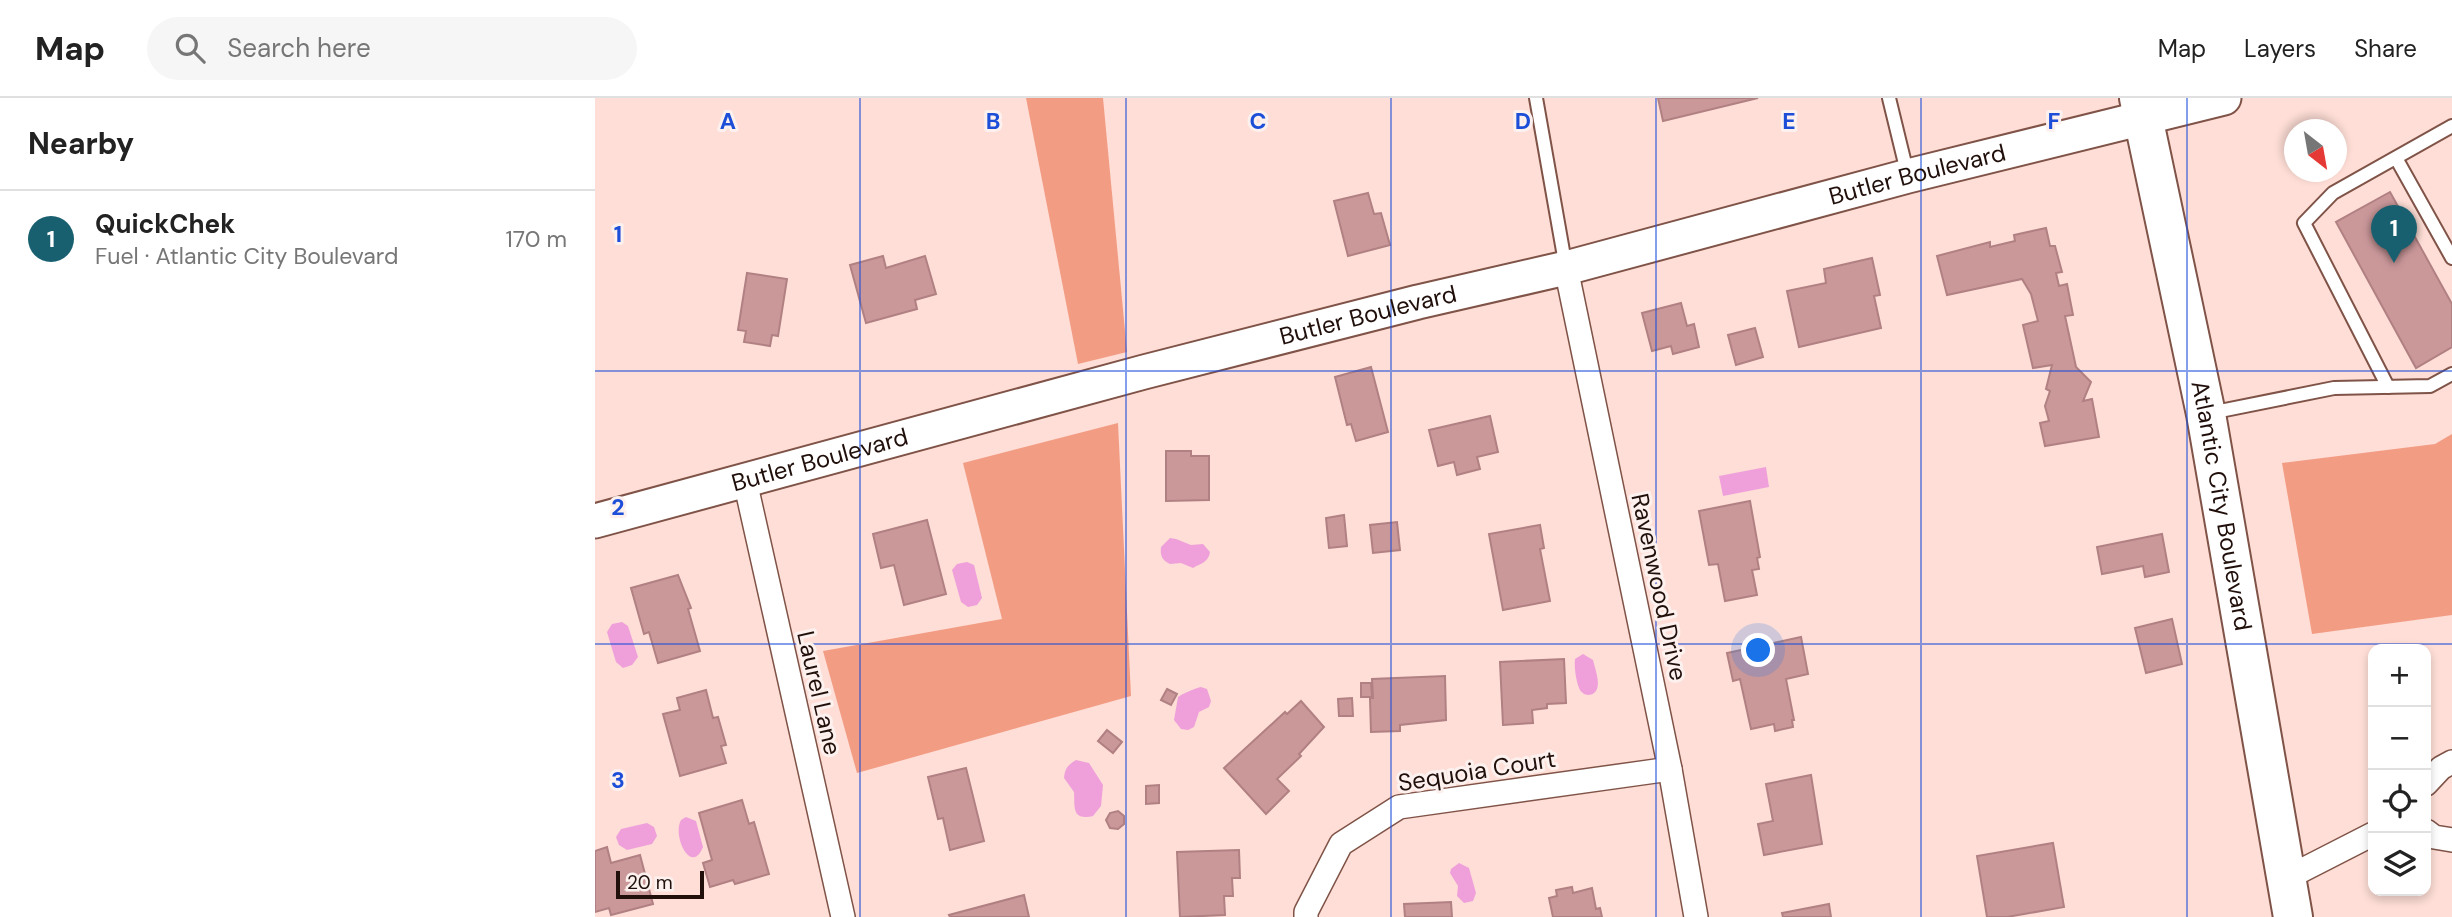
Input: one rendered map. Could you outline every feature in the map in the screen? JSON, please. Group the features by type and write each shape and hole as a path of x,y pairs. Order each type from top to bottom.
{"highway":[{"name":"Atlantic City Boulevard","path":"2141,108 2206,414 2293,917"}],"street":[{"name":"Butler Boulevard","path":"595,520 1144,372 1566,268 1908,176 2141,108 2224,98"},
{"name":"Ravenwood Drive","path":"1566,268 1670,769 1696,917"},
{"name":"Laurel Lane","path":"745,481 843,917"},
{"path":"2431,778 2452,762"},
{"name":"Sequoia Court","path":"1306,917 1306,912 1341,844 1399,807 1670,769"},
{"path":"2429,833 2452,840"},
{"path":"2285,879 2368,837"}],"lane":[{"path":"1537,98 1566,268"},
{"path":"1889,98 1908,176"},
{"path":"2388,387 2304,223 2333,192 2452,126"},
{"path":"2396,158 2452,258"},
{"path":"2206,414 2334,388 2430,386 2452,373"}],"shaded area":[{"path":"1026,98 1103,98 1127,352 1078,364"},
{"path":"1118,423 1131,696 857,773 823,651 1002,619 963,463"},
{"path":"2452,434 2452,615 2312,634 2282,463 2435,444"},
{"path":"1766,467 1769,487 1723,496 1719,476"},
{"path":"1170,538 1191,545 1203,544 1210,552 1209,556 1193,568 1181,563 1170,564 1162,557 1161,547"},
{"path":"967,562 974,565 982,598 977,605 968,607 961,602 952,570 957,564"},
{"path":"622,622 628,626 638,657 632,665 623,668 616,662 607,632 612,624"},
{"path":"1583,654 1593,660 1597,675 1597,689 1590,695 1580,691 1576,677 1575,659"},
{"path":"1201,687 1207,689 1211,701 1209,707 1199,712 1194,727 1181,729 1174,720 1178,697"},
{"path":"1076,760 1089,763 1103,785 1101,806 1093,816 1078,814 1074,792 1064,778 1067,767"},
{"path":"686,817 696,821 703,847 698,855 693,857 684,850 679,835 681,820"},
{"path":"647,823 654,827 657,836 652,844 627,850 619,845 616,837 621,829"},
{"path":"1459,863 1469,868 1476,893 1473,901 1464,903 1457,896 1458,886 1450,873"}],"building":[{"path":"1658,98 1758,98 1663,121"},
{"path":"2390,192 2452,304 2452,347 2416,368 2336,222"},
{"path":"1368,193 1374,214 1381,213 1390,245 1348,256 1334,201"},
{"path":"2046,228 2050,246 2055,246 2062,272 2056,273 2059,286 2067,284 2073,315 2065,316 2076,367 2091,382 2083,401 2092,399 2099,437 2045,446 2040,423 2049,421 2045,406 2050,391 2046,389 2052,365 2033,368 2023,325 2038,321 2031,294 2022,279 1947,295 1937,256 1990,242 1990,247 2015,241 2014,235"},
{"path":"883,256 886,268 925,256 936,294 915,300 917,309 866,323 850,265"},
{"path":"1872,258 1880,295 1874,296 1881,328 1799,347 1787,291 1826,283 1824,269"},
{"path":"747,273 787,279 778,336 772,335 770,346 744,342 746,331 738,330"},
{"path":"1681,303 1687,326 1694,324 1699,347 1673,354 1671,346 1652,351 1642,313"},
{"path":"1755,328 1763,357 1736,365 1728,335"},
{"path":"1371,367 1388,432 1356,441 1351,424 1347,425 1335,377"},
{"path":"1490,416 1498,452 1477,457 1480,469 1457,475 1454,462 1438,466 1429,430"},
{"path":"1166,451 1191,451 1191,456 1209,456 1209,500 1166,501"},
{"path":"1750,501 1760,557 1757,558 1759,569 1752,570 1757,595 1725,601 1718,564 1709,565 1699,511"},
{"path":"1344,515 1347,546 1329,548 1326,518"},
{"path":"927,520 946,594 904,605 894,565 881,568 873,534"},
{"path":"1397,522 1400,550 1373,553 1370,525"},
{"path":"1540,525 1544,548 1540,549 1550,601 1503,610 1489,534"},
{"path":"2162,534 2169,572 2145,577 2143,566 2102,574 2097,547"},
{"path":"678,575 691,608 688,609 700,651 658,663 649,632 644,634 631,588"},
{"path":"2172,619 2182,664 2146,673 2135,628"},
{"path":"1801,637 1808,674 1786,679 1793,727 1775,731 1774,724 1751,729 1740,679 1733,681 1727,653"},
{"path":"1564,659 1566,703 1547,704 1547,708 1532,710 1533,723 1503,725 1500,662"},
{"path":"1445,676 1446,720 1400,725 1400,731 1371,732 1372,679"},
{"path":"1361,683 1371,683 1372,697 1361,697"},
{"path":"1167,689 1177,694 1171,705 1161,700"},
{"path":"706,690 713,718 718,717 726,745 721,746 726,763 680,776 663,714 680,710 677,698"},
{"path":"1352,698 1353,716 1339,716 1338,699"},
{"path":"1301,701 1324,727 1299,754 1301,756 1277,779 1289,791 1266,814 1224,768 1285,712 1287,714"},
{"path":"1107,730 1122,742 1113,753 1098,741"},
{"path":"966,768 984,841 950,850 943,818 938,819 928,777"},
{"path":"1811,775 1822,844 1764,855 1758,824 1773,821 1766,784"},
{"path":"1159,785 1159,803 1146,804 1146,786"},
{"path":"742,800 749,824 754,822 769,874 735,884 733,880 710,887 703,863 712,860 699,813"},
{"path":"1118,811 1124,816 1124,824 1118,829 1110,828 1106,820 1110,813"},
{"path":"2053,843 2064,907 2007,917 1987,917 1977,856"},
{"path":"607,847 611,863 640,855 653,904 611,915 609,908 595,912 595,851"},
{"path":"1239,850 1240,878 1232,878 1233,896 1224,896 1225,915 1180,917 1177,852"},
{"path":"1572,887 1573,893 1592,888 1596,909 1600,908 1602,917 1553,917 1549,898 1557,896 1556,890"},
{"path":"1024,895 1029,917 949,915"},
{"path":"1451,902 1452,917 1405,917 1404,904"},
{"path":"1829,904 1831,917 1783,917 1782,913"}],"place":[{"name":"QuickChek","path":"2394,263"}]}
